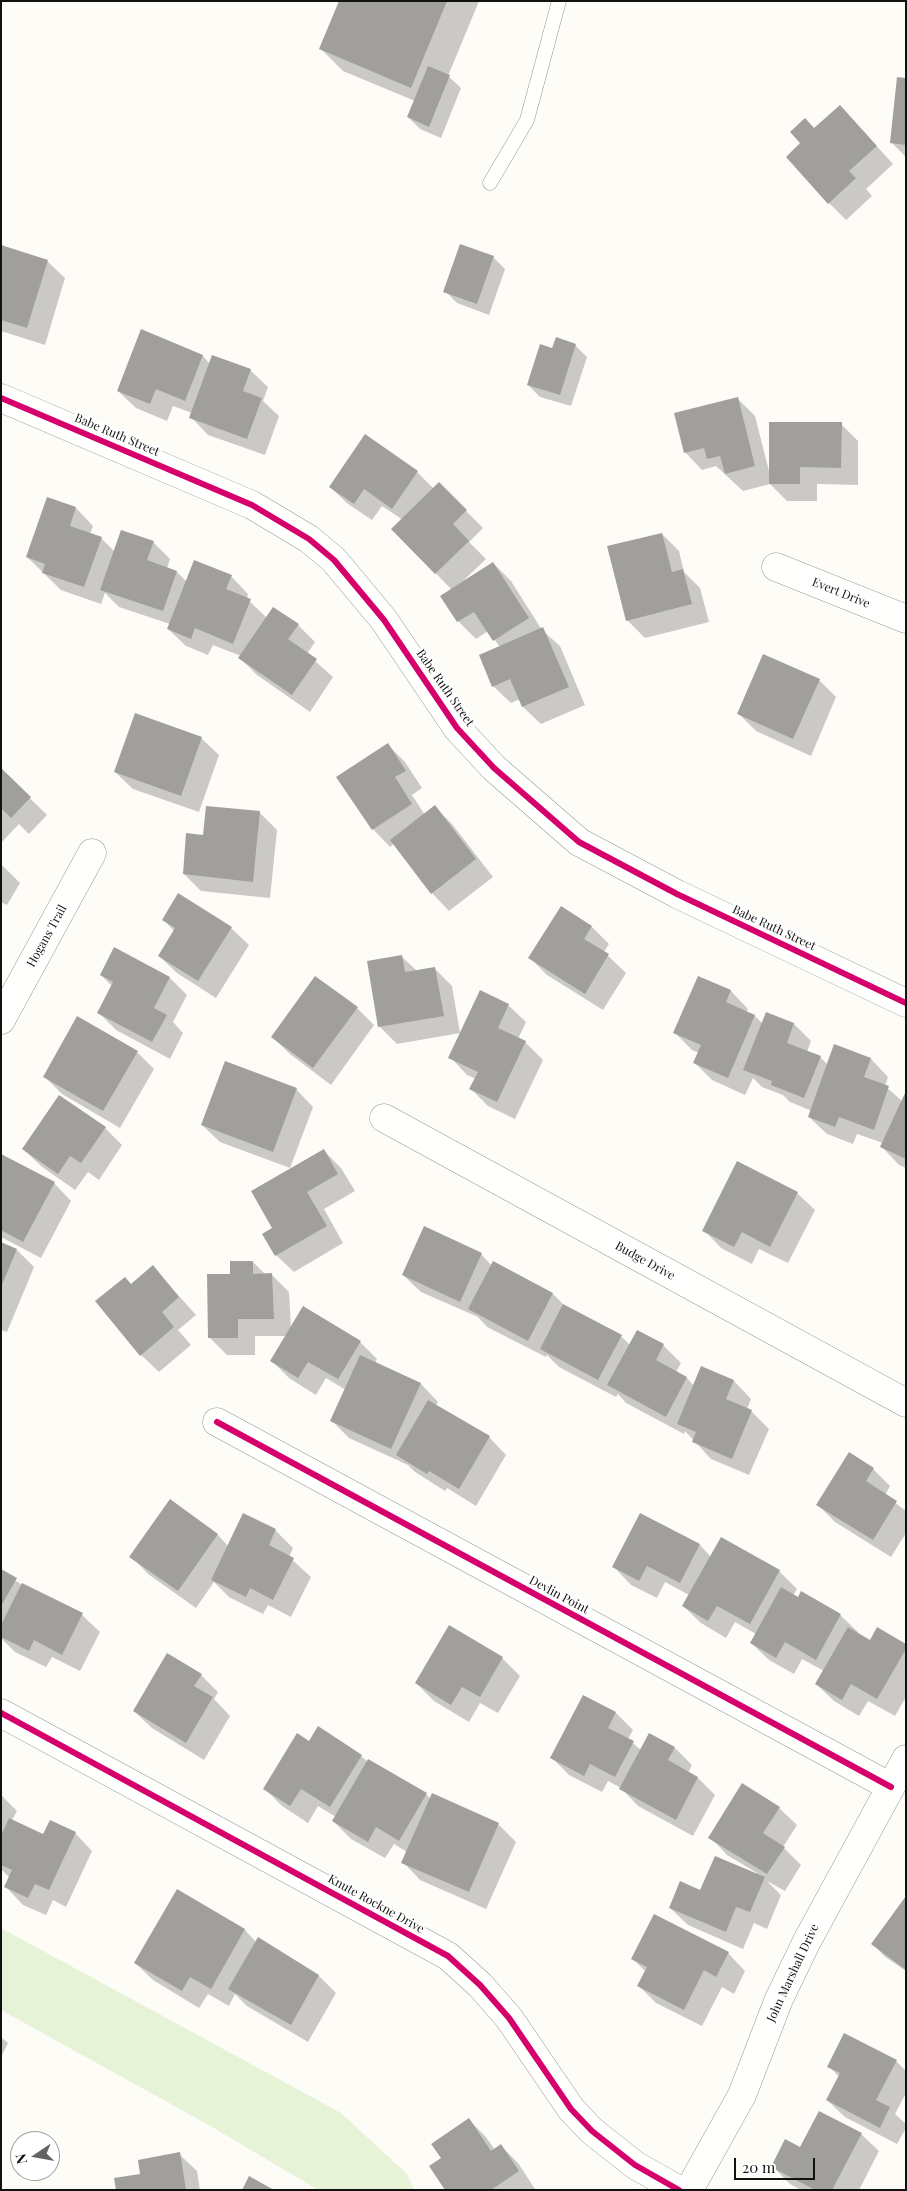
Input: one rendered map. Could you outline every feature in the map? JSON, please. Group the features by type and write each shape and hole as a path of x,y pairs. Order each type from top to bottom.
{"street":[{"name":"Babe Ruth Street","path":"1,398 252,505 308,538 334,560 384,620 457,728 494,768 579,842 677,894 906,1003"},
{"name":"Evert Drive","path":"776,567 906,619"},
{"name":"Hogans Trail","path":"1,1020 92,852"},
{"name":"Budge Drive","path":"384,1118 906,1403"},
{"name":"Devlin Point","path":"216,1422 890,1787"},
{"name":"Knute Rockne Drive","path":"1,1713 448,1956 480,1985 509,2018 571,2109 634,2165 679,2190"},
{"name":"John Marshall Drive","path":"689,2190 742,2095 779,1999 807,1940 906,1759"}],"lane":[{"path":"490,182 527,120 559,1"}],"green space":[{"path":"1,1928 341,2113 407,2174 414,2190 318,2190 214,2128 1,2010"}],"building":[{"path":"339,1 447,1 411,88 319,49"},
{"path":"428,66 450,75 429,127 407,117"},
{"path":"897,77 906,78 906,145 890,143"},
{"path":"840,105 877,146 849,171 856,178 828,204 786,157 800,143 790,132 805,118 814,128"},
{"path":"460,244 494,256 477,304 443,292"},
{"path":"1,245 48,260 27,328 1,320"},
{"path":"141,329 203,355 185,401 156,389 150,404 117,391"},
{"path":"556,337 576,344 560,395 527,385 540,344 552,348"},
{"path":"212,355 251,369 243,391 262,398 247,439 189,418"},
{"path":"738,397 755,466 725,474 720,456 707,459 704,448 684,453 674,413"},
{"path":"769,422 842,422 841,468 800,467 800,484 769,484"},
{"path":"365,434 418,471 392,509 364,489 354,504 329,487"},
{"path":"439,482 467,510 453,524 469,541 435,574 391,529"},
{"path":"47,497 76,507 70,526 102,537 84,587 42,573 45,564 26,557"},
{"path":"121,530 154,541 147,560 177,571 163,611 100,590"},
{"path":"662,533 672,572 683,569 692,604 626,621 607,546"},
{"path":"194,560 232,575 226,589 251,599 233,644 195,628 191,639 167,629"},
{"path":"493,562 529,618 493,641 474,612 457,622 440,596"},
{"path":"273,607 299,624 288,639 317,659 292,695 238,658"},
{"path":"543,627 569,687 522,707 510,679 492,687 479,655"},
{"path":"763,654 820,679 793,739 737,714"},
{"path":"135,713 202,737 181,796 114,772"},
{"path":"388,743 406,771 395,777 412,804 372,830 336,777"},
{"path":"1,768 31,797 11,818 1,808"},
{"path":"435,805 476,859 431,894 390,840"},
{"path":"206,806 260,811 253,882 183,874 186,833 203,835"},
{"path":"178,893 232,927 198,981 158,956 175,928 162,920"},
{"path":"561,906 592,926 584,939 609,954 585,994 528,958"},
{"path":"114,947 170,977 154,1008 167,1015 152,1042 97,1013 113,982 100,975"},
{"path":"402,955 405,972 435,967 444,1016 378,1027 367,961"},
{"path":"315,976 358,1007 313,1068 271,1037"},
{"path":"698,976 731,990 726,1002 755,1015 728,1078 693,1063 701,1045 673,1033"},
{"path":"480,990 509,1004 498,1028 526,1041 497,1102 469,1089 478,1072 448,1058"},
{"path":"766,1012 794,1023 787,1043 821,1056 804,1098 771,1085 772,1081 743,1070"},
{"path":"77,1016 138,1051 103,1111 43,1077"},
{"path":"834,1044 871,1058 864,1077 889,1086 874,1130 839,1117 835,1127 808,1117"},
{"path":"225,1061 297,1088 273,1152 201,1125"},
{"path":"906,1091 906,1159 880,1147"},
{"path":"59,1095 106,1127 81,1163 70,1156 58,1174 22,1149"},
{"path":"324,1149 338,1174 307,1192 327,1226 275,1256 262,1234 272,1228 251,1191"},
{"path":"1,1154 55,1182 23,1242 1,1230"},
{"path":"737,1161 798,1192 770,1247 742,1232 734,1247 702,1231"},
{"path":"424,1226 482,1253 460,1302 402,1275"},
{"path":"1,1242 17,1249 1,1287"},
{"path":"230,1261 253,1261 253,1274 272,1273 274,1319 238,1319 238,1338 208,1338 207,1274 230,1274"},
{"path":"493,1261 553,1293 528,1341 468,1309"},
{"path":"153,1265 179,1297 162,1312 174,1327 140,1356 95,1301 125,1277 131,1284"},
{"path":"563,1304 622,1335 598,1380 540,1349"},
{"path":"303,1306 361,1341 338,1379 308,1362 298,1378 270,1361"},
{"path":"637,1330 664,1344 656,1360 687,1377 666,1417 607,1385"},
{"path":"360,1355 421,1383 391,1449 330,1421"},
{"path":"701,1366 734,1380 726,1399 752,1410 732,1459 692,1442 696,1432 677,1424"},
{"path":"428,1400 490,1436 459,1489 429,1471 427,1474 396,1455"},
{"path":"849,1452 874,1468 866,1481 897,1501 873,1540 816,1505"},
{"path":"170,1499 218,1534 178,1591 129,1557"},
{"path":"243,1513 276,1529 269,1545 294,1558 273,1600 250,1588 246,1597 211,1580"},
{"path":"640,1513 700,1544 680,1583 647,1566 639,1581 612,1567"},
{"path":"721,1537 780,1570 750,1624 717,1606 708,1621 682,1606"},
{"path":"1,1569 17,1578 1,1606"},
{"path":"22,1583 83,1613 62,1655 34,1640 29,1651 1,1637 1,1625"},
{"path":"781,1587 798,1597 801,1591 841,1614 816,1660 785,1642 776,1658 750,1643"},
{"path":"449,1625 503,1657 480,1697 462,1687 451,1705 415,1683"},
{"path":"848,1627 870,1640 877,1627 906,1644 906,1649 877,1699 851,1684 842,1700 815,1684"},
{"path":"167,1653 202,1674 194,1686 213,1697 186,1743 133,1711"},
{"path":"583,1695 616,1712 608,1728 634,1741 615,1777 590,1764 584,1776 550,1758"},
{"path":"318,1726 362,1755 330,1807 301,1789 290,1806 263,1789 297,1733 309,1741"},
{"path":"649,1733 675,1747 668,1760 698,1777 676,1820 619,1789"},
{"path":"368,1759 427,1793 399,1841 376,1827 368,1842 332,1821"},
{"path":"742,1783 780,1807 763,1833 785,1847 767,1874 708,1838"},
{"path":"432,1793 499,1823 469,1892 401,1863"},
{"path":"9,1818 43,1834 50,1820 76,1832 49,1890 35,1884 28,1898 4,1887 12,1870 1,1865 1,1836"},
{"path":"715,1856 765,1877 750,1912 736,1907 726,1932 669,1908 680,1881 700,1890"},
{"path":"177,1889 245,1929 211,1989 190,1977 182,1991 134,1963"},
{"path":"906,1896 906,1970 871,1944"},
{"path":"654,1914 729,1952 716,1977 704,1970 684,2010 637,1986 647,1967 631,1959"},
{"path":"258,1937 319,1975 291,2025 228,1989"},
{"path":"844,2033 897,2060 876,2100 890,2107 880,2128 826,2100 840,2073 827,2067"},
{"path":"819,2111 862,2133 832,2190 815,2190 771,2167 785,2139 800,2147"},
{"path":"469,2118 491,2151 501,2144 519,2171 491,2190 445,2190 429,2166 441,2158 431,2144"},
{"path":"180,2152 186,2190 116,2190 114,2178 140,2174 138,2160"},
{"path":"249,2176 274,2190 242,2190"}],"cycle path":[{"path":"1,398 252,505 309,539 334,560 384,620 457,728 494,768 579,842 677,894 906,1003"},
{"path":"217,1422 891,1787"},
{"path":"1,1713 448,1956 480,1985 509,2018 571,2109 592,2131 635,2165 679,2190"}]}
